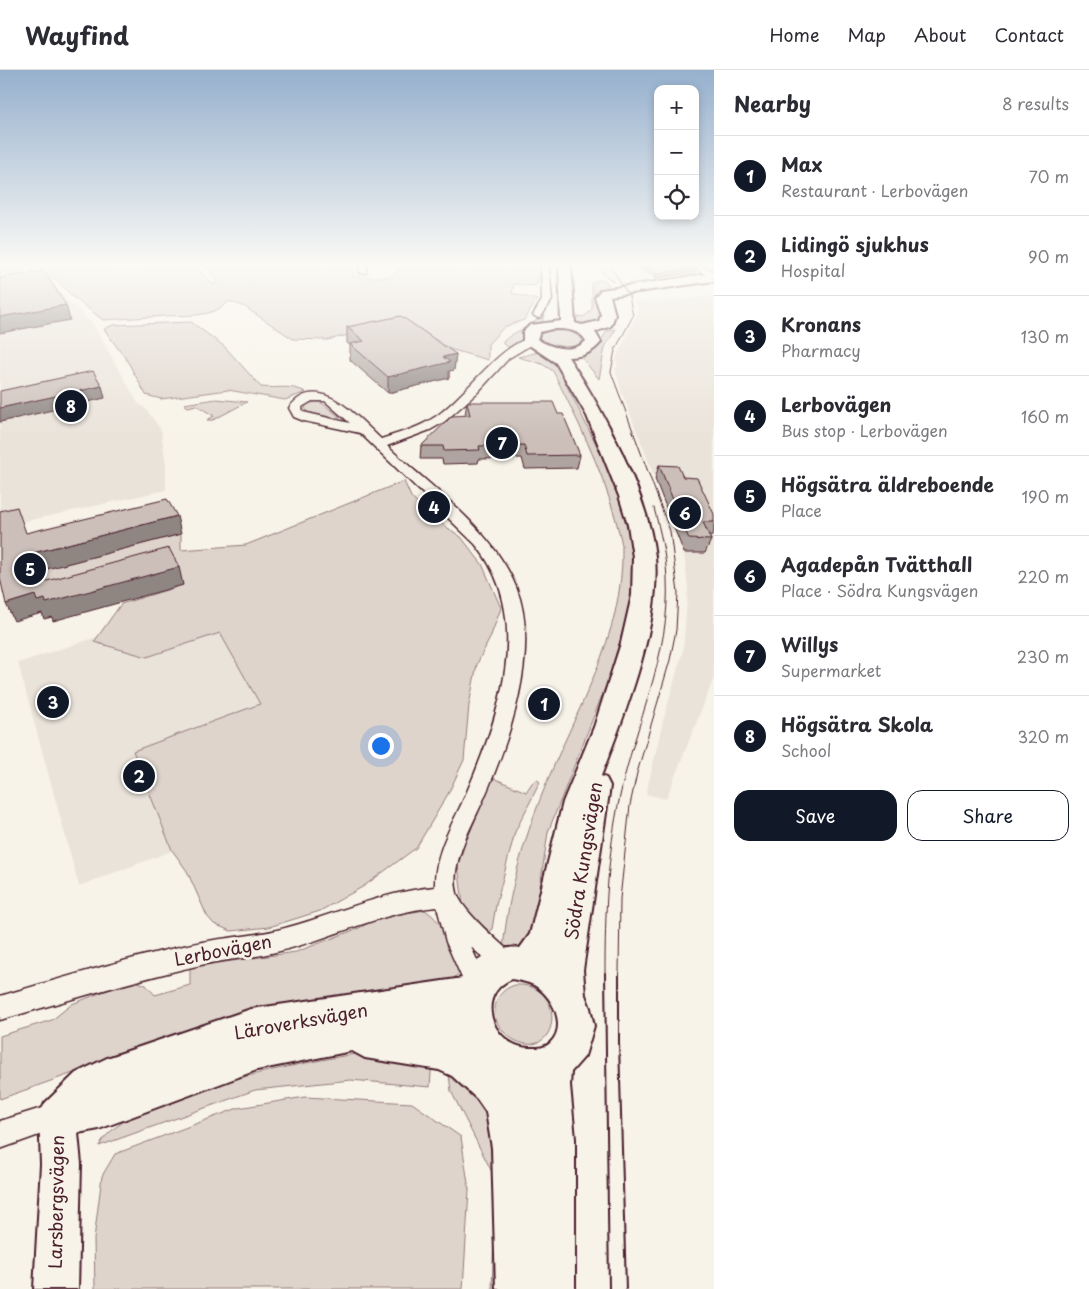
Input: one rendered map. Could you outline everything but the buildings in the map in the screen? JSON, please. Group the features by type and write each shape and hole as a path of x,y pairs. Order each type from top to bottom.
{"main road":[{"path":"540,323 530,332 540,346 563,352 578,351 591,346 594,342 581,331 577,323"},
{"path":"553,323 581,331 608,330 613,323"},
{"name":"Södra Kungsvägen","path":"476,990 490,971 517,964 537,954 545,938 577,802 607,727 639,618 643,595 644,557 638,525 629,496 596,416 562,360 540,346"},
{"name":"Södra Kungsvägen","path":"578,351 579,363 590,385 596,416"},
{"name":"Södra Kungsvägen","path":"568,995 566,970 607,727"},
{"name":"Södra Kungsvägen","path":"517,964 552,976 568,995 575,1012 575,1031 568,1051 554,1062"},
{"path":"476,990 472,1013 491,1048 520,1088 529,1122 532,1151 525,1289"},
{"name":"Läroverksvägen","path":"58,1116 72,1100 89,1086 107,1076 251,1027 476,990"},
{"name":"Läroverksvägen","path":"58,1116 99,1110 257,1052 330,1036 397,1027 432,1026 491,1048"},
{"path":"330,1036 389,1042 440,1052 465,1063 490,1086 506,1113 510,1131 518,1289"},
{"path":"491,1048 527,1068 544,1066 554,1062 551,1086 556,1139 554,1289"},
{"name":"Larsbergsvägen","path":"56,1289 61,1164 58,1116"}],"street":[{"path":"380,444 426,427 440,419 474,390 505,356 540,346"},
{"path":"364,430 308,418 298,414 295,408 302,401 322,397 336,404 380,444 462,522 497,562 515,614 514,661 508,704 498,740 447,863 446,896 451,927 476,990"},
{"path":"446,896 464,923 486,947 517,964"},
{"name":"Lerbovägen","path":"0,1008 197,954 277,941 380,907 413,899 446,896"},
{"name":"Läroverksvägen","path":"0,1135 58,1116"}],"shaded area":[{"path":"0,323 92,323 138,403 146,409 161,430 166,465 166,490 0,527"},
{"path":"192,323 225,347 261,387 289,387 306,392 285,400 228,390 161,399 146,395 128,362 104,329 113,325"},
{"path":"269,323 516,323 504,327 488,344 488,360 446,348 353,334 327,340 293,339"},
{"path":"533,323 540,323 523,331 521,343 509,347 503,344 507,338"},
{"path":"574,323 596,323 589,325"},
{"path":"633,323 714,323 714,678 666,799 646,794 663,721 683,650 688,588 684,553 622,393 615,369 618,366 616,359"},
{"path":"556,329 570,331 582,339 582,342 572,347 560,348 549,346 539,340 540,334"},
{"path":"616,329 605,347 599,379 582,358 596,348 607,331"},
{"path":"539,352 548,355 555,362 609,470 622,503 633,551 632,590 624,627 608,680 548,832 533,935 523,948 503,949 517,869 529,830 555,762 595,673 615,611 621,579 622,546 615,517 595,460 579,425 553,371 542,364 518,357"},
{"path":"216,399 247,402 213,420 207,420 214,416 196,405 188,407 184,404"},
{"path":"322,403 340,417 334,418 307,412 305,408 307,404"},
{"path":"404,481 411,497 426,513 461,537 482,564 501,608 490,638 477,664 469,705 464,760 448,794 416,848 364,886 320,911 269,927 231,931 214,924 207,916 187,871 172,850 133,751 260,704 220,633 147,657 94,642 121,604 183,585 50,600 35,572 181,534 181,550 246,545"},
{"path":"225,623 274,706 182,847 79,886 18,663 100,636"},
{"path":"493,778 526,792 532,783 537,780 540,782 515,832 496,905 492,929 487,938 463,905 458,865"},
{"path":"425,910 444,930 455,955 460,972 448,984 149,1046 0,1099 0,1036 52,1020 72,1004 133,980 146,985 155,995 190,985 190,967 296,952 359,928 378,918"},
{"path":"515,985 532,987 543,995 550,1006 552,1019 549,1031 542,1040 531,1044 516,1041 505,1033 497,1022 495,1010 497,999 509,987"},
{"path":"374,1051 432,1060 430,1087 351,1080 255,1090 99,1146 116,1127 145,1110 182,1095 268,1071"},
{"path":"448,1067 466,1079 482,1094 490,1106 498,1125 503,1147 506,1196 502,1289 492,1289 496,1180 451,1091"},
{"path":"305,1097 412,1103 461,1137 469,1190 463,1289 95,1289 94,1239 102,1176 115,1154 238,1108"}],"tram line":[{"path":"619,974 620,899 630,805 637,773 670,660 676,630 678,593 670,531 611,372 615,350 629,323"},
{"path":"605,974 608,885 612,840 626,769 658,662 667,607 665,561 654,508"},
{"path":"605,974 609,1289"},
{"path":"619,974 619,1043 626,1289"}],"place":[{"name":"Högsätra Skola","path":"71,406"},
{"name":"Willys","path":"502,443"},
{"name":"Lerbovägen","path":"434,507"},
{"name":"Agadepån Tvätthall","path":"685,513"},
{"name":"Högsätra äldreboende","path":"30,569"},
{"name":"Kronans","path":"53,702"},
{"name":"Max","path":"544,704"},
{"name":"Lidingö sjukhus","path":"139,776"}]}
